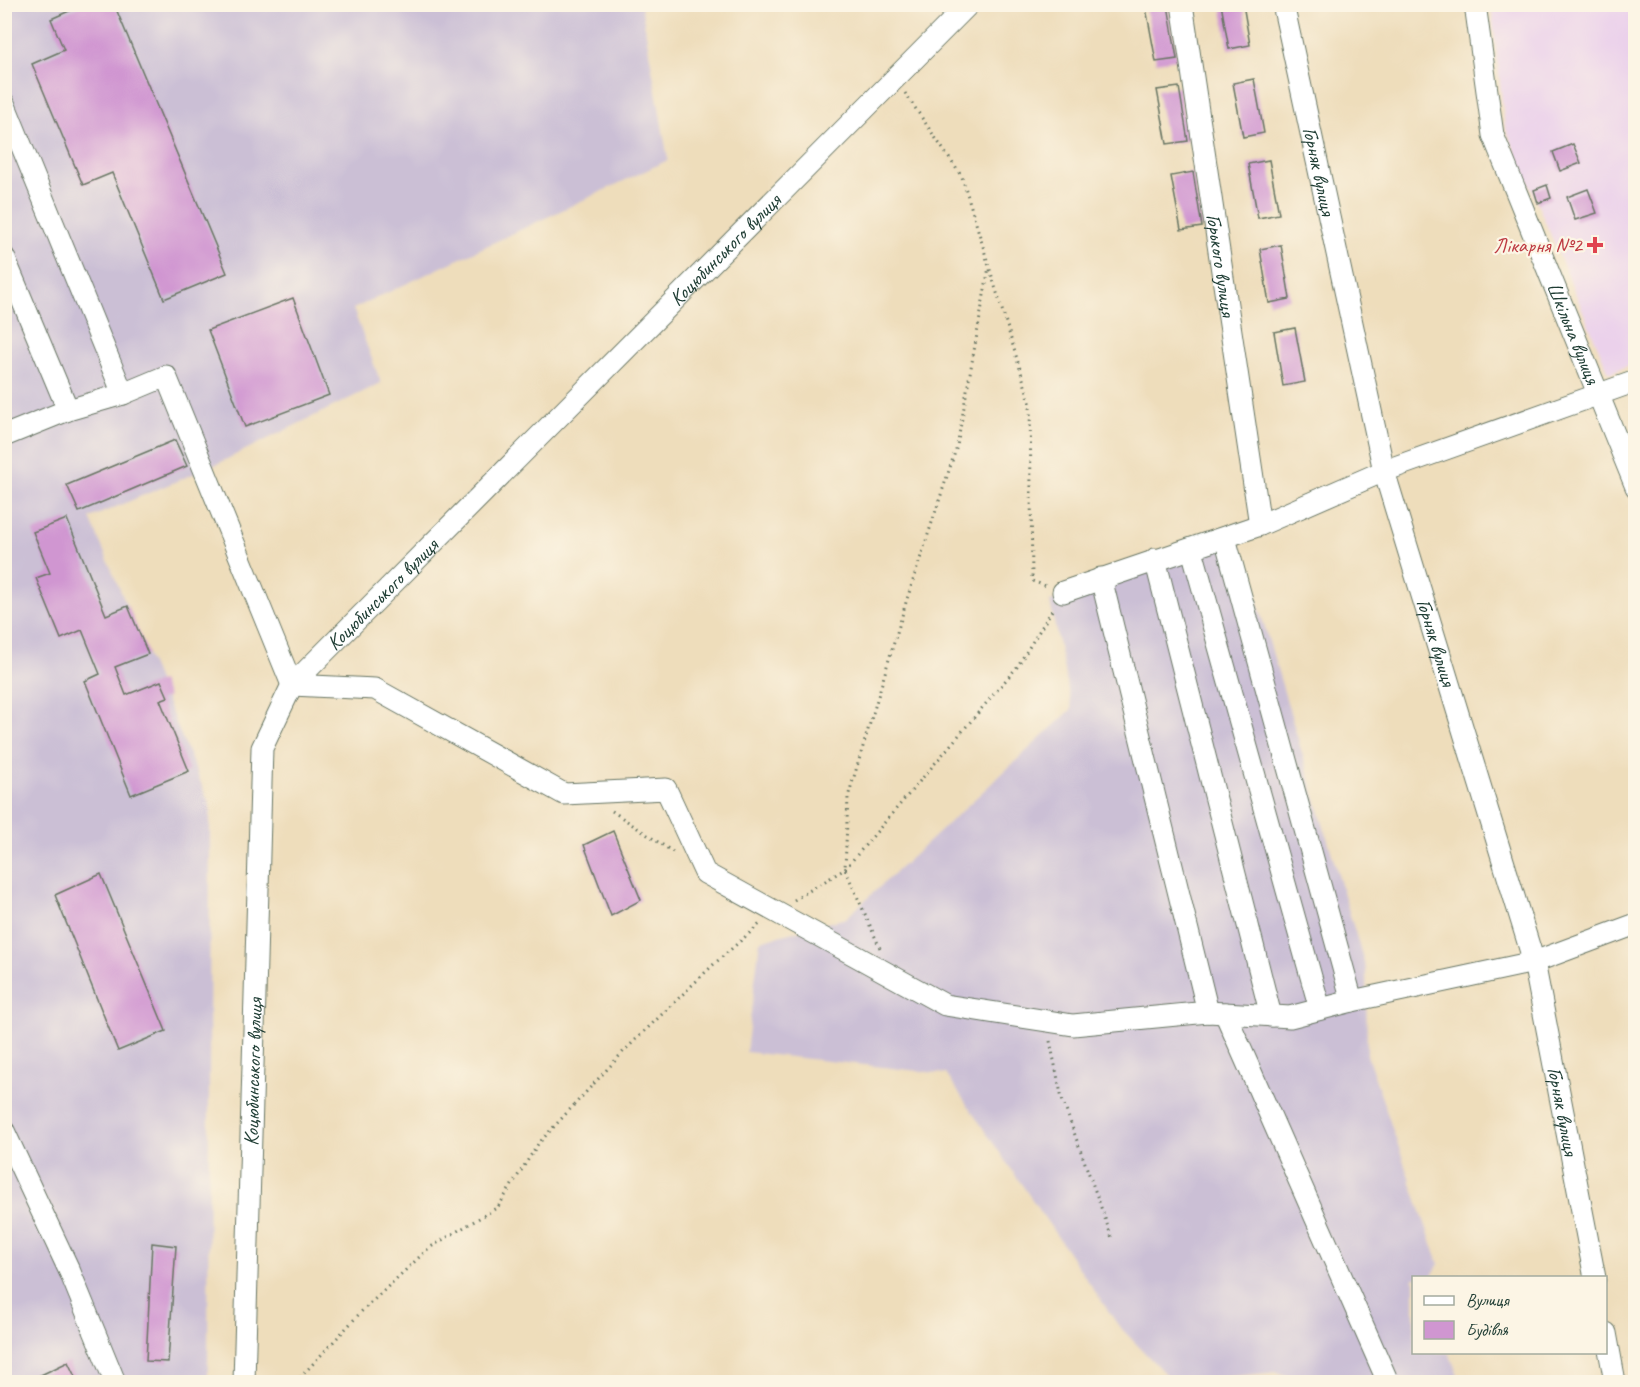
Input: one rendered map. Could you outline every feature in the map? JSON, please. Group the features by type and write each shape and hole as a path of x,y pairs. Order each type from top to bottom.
{"street":[{"name":"Коцюбинського вулиця","path":"244,1383 262,748 292,685 969,4"},
{"name":"Горького вулиця","path":"1182,4 1260,525"},
{"name":"Горняк вулиця","path":"1283,4 1384,471 1534,962 1595,1276"},
{"name":"Шкільна вулиця","path":"1475,4 1493,135 1635,487"},
{"path":"4,103 123,394"},
{"path":"4,258 68,410"},
{"path":"4,436 68,410 123,394 166,376 292,685 375,689 564,794 666,789 705,873 945,1005 1073,1025 1217,1013 1290,1017 1352,1001 1534,962 1635,924"},
{"path":"1063,592 1260,525 1384,471 1635,381"},
{"path":"1225,537 1352,1001"},
{"path":"1192,550 1320,1010"},
{"path":"1155,559 1271,1016"},
{"path":"1101,578 1217,1013 1388,1383"},
{"path":"4,1131 70,1272 115,1383"},
{"path":"1607,1343 1615,1383"}],"path":[{"path":"296,1383 362,1311 429,1248 498,1207 538,1144 624,1051 714,964 775,912 844,868 1017,667 1063,592 1032,581 1030,402 962,177 895,80"},
{"path":"893,977 844,868 848,797 907,599 957,446 989,267"},
{"path":"585,793 677,855"},
{"path":"1047,1021 1052,1059 1062,1099 1112,1238"}],"shaded area":[{"path":"5,5 641,5 668,160 353,309 381,383 219,463 90,518 210,805 208,1382 5,1382"},
{"name":"Лікарня №2","path":"1491,5 1635,5 1635,363 1609,373 1505,127"},
{"path":"1239,540 1366,969 1367,1055 1439,1264 1432,1276 1412,1276 1412,1354 1449,1354 1461,1382 1302,1382 1278,1372 1173,1382 1118,1325 946,1074 746,1052 760,941 846,918 1072,709 1050,602"}],"building":[{"path":"85,4 114,4 227,273 164,299 112,173 83,185 32,64 64,50 51,19"},
{"path":"1221,4 1243,4 1250,45 1229,49"},
{"path":"1168,5 1177,59 1156,62 1146,8"},
{"path":"1254,79 1264,133 1243,137 1233,83"},
{"path":"1179,87 1188,141 1167,144 1157,90"},
{"path":"1573,144 1581,163 1560,171 1553,152"},
{"path":"1269,160 1279,214 1258,218 1248,164"},
{"path":"1193,172 1202,227 1181,230 1171,176"},
{"path":"1547,185 1551,198 1538,203 1534,190"},
{"path":"1588,189 1597,213 1575,220 1567,197"},
{"path":"1281,245 1290,299 1269,303 1260,249"},
{"path":"293,298 329,395 245,427 208,330"},
{"path":"1295,328 1305,382 1283,386 1274,332"},
{"path":"175,440 187,466 79,512 67,485"},
{"path":"67,519 106,615 128,606 148,654 115,667 126,695 161,681 168,697 160,700 189,771 131,795 85,681 100,674 82,630 61,639 36,578 50,573 33,532"},
{"path":"613,831 641,900 611,916 584,845"},
{"path":"101,874 166,1031 118,1051 55,895"},
{"path":"152,1243 176,1246 168,1362 146,1361"},
{"path":"68,1362 78,1383 24,1383"}],"place":[{"name":"Лікарня №2","path":"1595,245"}]}
